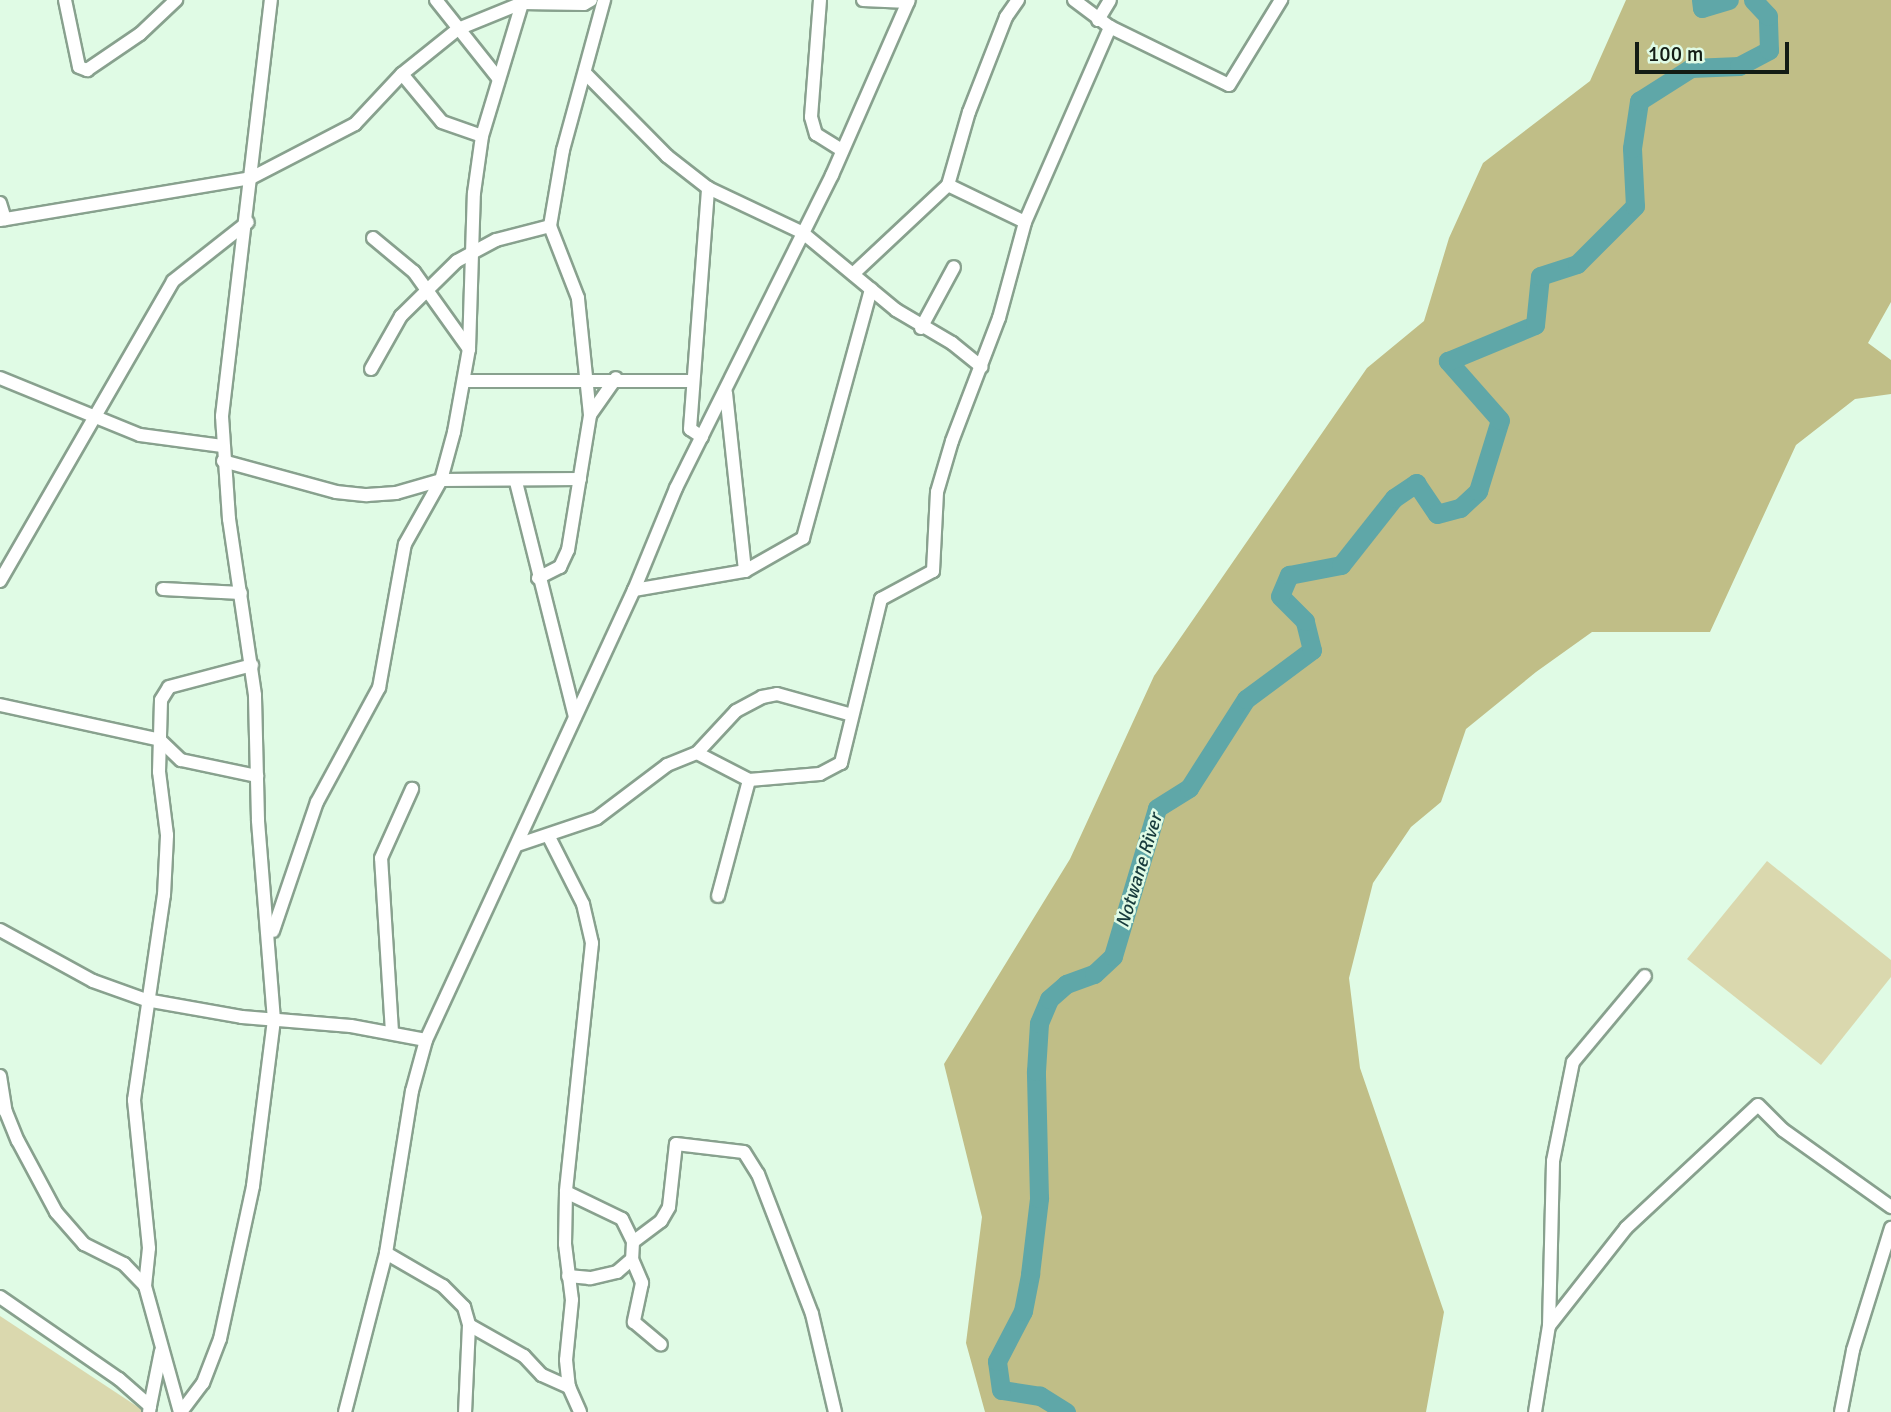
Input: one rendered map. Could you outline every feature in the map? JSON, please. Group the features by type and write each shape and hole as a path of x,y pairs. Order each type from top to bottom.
{"street":[{"path":"65,0 79,67 87,70 140,34 176,0"},
{"path":"181,1412 203,1383 220,1339 253,1186 274,1020 252,665 222,446 226,364 248,222 271,0"},
{"path":"436,0 498,78"},
{"path":"0,203 3,220 251,178 355,124 402,74 457,29 523,1 584,4 591,0"},
{"path":"538,578 558,569 565,558 590,415 589,378 578,298 550,226 563,150 604,0"},
{"path":"820,0 811,117 816,134 842,150"},
{"path":"345,1412 386,1253 412,1091 426,1040 702,438 803,233 908,1 863,0"},
{"path":"853,274 948,185 969,112 1006,17 1018,0"},
{"path":"1074,0 1110,27 1229,85 1282,0"},
{"path":"1098,20 1110,0"},
{"path":"270,943 313,811 379,688 405,544 441,480 469,349 482,136 523,1"},
{"path":"697,753 750,780 838,768 881,599 933,571 937,492 982,367 1025,222 1110,27"},
{"path":"585,73 667,156 708,188 803,233 921,328 952,343 982,367"},
{"path":"402,74 442,122 482,136"},
{"path":"948,185 1025,222"},
{"path":"702,438 690,429 708,188"},
{"path":"0,581 173,281 248,222"},
{"path":"371,369 401,316 473,250 550,226"},
{"path":"373,238 428,289 469,349"},
{"path":"921,328 954,267"},
{"path":"634,590 745,572 807,532 871,289"},
{"path":"0,378 140,435 222,446"},
{"path":"464,381 616,378 693,381"},
{"path":"590,415 616,378"},
{"path":"726,393 745,572"},
{"path":"223,461 335,492 367,495 396,493 441,480 516,482 580,479"},
{"path":"516,482 575,717"},
{"path":"163,589 241,593"},
{"path":"181,1412 145,1286 149,1248 134,1100 146,1000 165,883 167,835 160,740 161,700 169,687 252,665"},
{"path":"517,845 597,818 667,765 697,753 736,711 771,694 852,715"},
{"path":"0,705 160,740 181,760 257,776"},
{"path":"718,896 750,780"},
{"path":"392,1032 382,858 412,789"},
{"path":"549,836 583,904 592,943 566,1192 569,1387 580,1412"},
{"path":"0,930 93,981 146,1000 274,1020 392,1032 426,1040"},
{"path":"1535,1412 1549,1326 1553,1161 1573,1062 1645,976"},
{"path":"0,1076 3,1107 30,1166 68,1229 98,1254 135,1272 145,1286"},
{"path":"1549,1326 1626,1228 1758,1105 1783,1130 1891,1207"},
{"path":"633,1242 655,1227 669,1207 676,1144 744,1152 758,1174 812,1314 835,1412"},
{"path":"566,1192 622,1219 633,1242 632,1259 642,1283 634,1322 661,1345"},
{"path":"1841,1412 1853,1350 1891,1228"},
{"path":"386,1253 459,1298 469,1325 465,1412"},
{"path":"568,1276 601,1277 617,1272 632,1259"},
{"path":"0,1297 149,1409 161,1347"},
{"path":"469,1325 513,1349 542,1375 569,1387"}],"shaded area":[{"path":"1626,0 1891,0 1891,302 1868,343 1891,360 1891,394 1855,399 1796,445 1710,632 1592,632 1536,672 1466,729 1441,802 1411,827 1373,883 1349,978 1360,1068 1444,1312 1426,1412 985,1412 966,1343 982,1217 944,1064 1070,859 1154,676 1367,368 1424,321 1449,238 1483,163 1590,81"},
{"path":"1767,861 1891,960 1891,977 1821,1065 1687,959"},
{"path":"0,1316 141,1409 142,1412 0,1412"}],"waterway":[{"name":"Notwane River","path":"1701,0 1702,8 1729,0"},
{"name":"Notwane River","path":"1066,1412 1040,1396 1001,1390 997,1361 1023,1311 1030,1274 1039,1198 1036,1071 1039,1023 1049,999 1066,984 1094,974 1113,956 1157,808 1189,788 1246,699 1312,650 1305,621 1280,596 1289,575 1341,565 1394,498 1416,483 1437,514 1460,508 1478,491 1500,420 1448,361 1535,325 1540,276 1577,264 1635,206 1632,148 1639,101 1691,68 1739,66 1769,50 1768,16 1753,0"}]}
